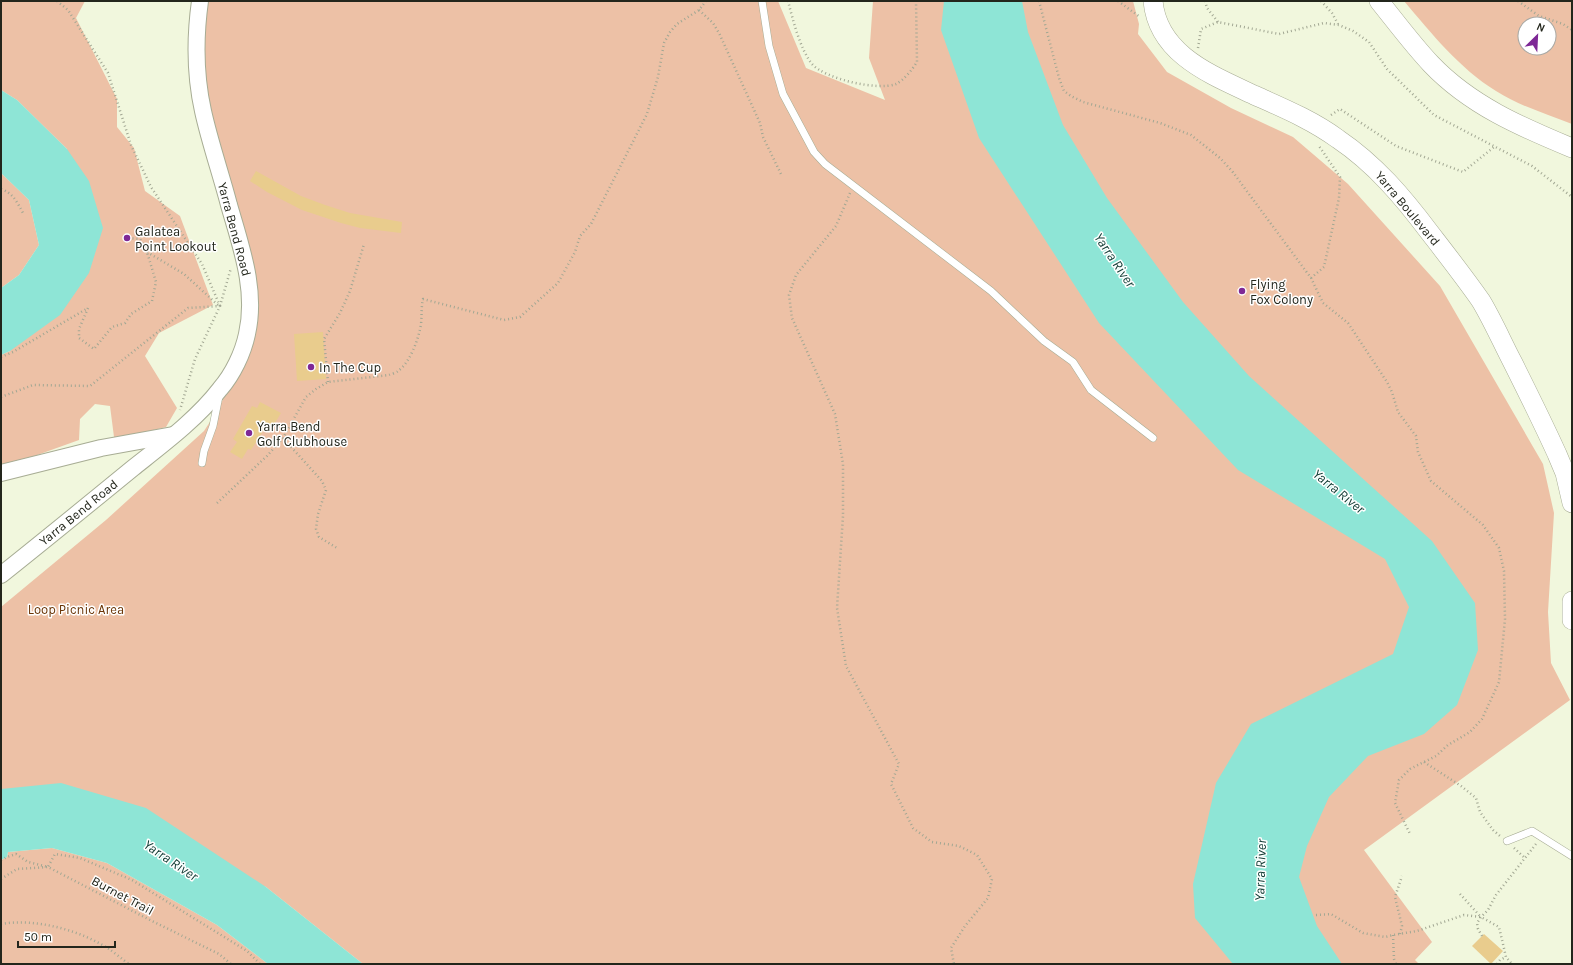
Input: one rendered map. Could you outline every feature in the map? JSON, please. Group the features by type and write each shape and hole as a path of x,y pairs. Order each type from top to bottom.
{"main road":[{"name":"Yarra Boulevard","path":"1153,1 1157,18 1169,41 1178,51 1199,68 1317,134 1360,154 1395,189 1480,300 1502,340 1557,454 1565,473 1572,503"},
{"path":"1379,1 1432,64 1472,98 1511,121 1572,148"},
{"path":"1572,601 1572,620"}],"street":[{"name":"Yarra Bend Road","path":"1,575 174,434 220,390 240,355 247,334 250,309 250,288 238,236 203,111 196,51 196,26 200,1"},
{"path":"1,473 100,448 174,434"}],"lane":[{"path":"762,1 769,46 775,71 783,94 814,152 825,164 853,186 991,291 1044,341 1073,362 1091,390 1153,438"},
{"path":"202,463 204,451 213,426 220,390"},
{"path":"1507,841 1532,831 1572,856"}],"path":[{"path":"57,1 68,10 108,73 131,145 151,187 202,264 220,306"},
{"path":"217,503 267,456 283,438 306,397 328,382 398,372 409,358 417,340 421,323 423,299 504,320 520,317 558,283 575,252 580,236 591,224 647,114 658,76 664,43 670,32 677,24 699,10 706,1"},
{"path":"788,1 792,18 804,47 812,63 819,70 840,79 865,85 887,87 898,83 912,70 917,62 916,1"},
{"path":"1040,1 1059,78 1064,91 1083,102 1160,124 1191,135 1220,158 1232,171 1311,278 1323,303 1348,323 1387,382 1392,392 1398,412 1416,436 1418,452 1431,481 1483,525 1499,548 1504,571 1505,619 1499,682 1482,719 1470,732 1448,745 1436,756 1410,769 1399,780 1395,803 1410,834"},
{"path":"1118,1 1142,18"},
{"path":"1205,1 1206,8 1218,22"},
{"path":"1321,1 1332,13 1339,25"},
{"path":"1518,1 1539,16 1563,24 1572,30"},
{"path":"699,10 713,23 760,123 763,137 781,174"},
{"path":"1199,68 1197,50 1201,29 1218,22 1279,34 1324,23 1339,25 1353,31 1369,42 1387,69 1434,115 1494,148 1532,166 1572,197"},
{"path":"1311,278 1324,267 1339,198 1340,177 1317,134 1340,109 1396,146 1463,172 1494,148"},
{"path":"853,186 836,226 796,275 789,295 792,318 834,414 843,464 843,516 837,608 846,666 899,764 891,784 913,828 932,842 958,846 977,855 992,879 988,898 964,926 951,948 954,964"},
{"path":"1,189 9,191 23,213"},
{"path":"1,357 13,352 88,308 80,329 79,338 94,349 112,327 125,323 131,314 152,301 156,282 147,252 140,239 127,238"},
{"path":"328,382 324,340 340,313 350,291 364,244"},
{"path":"147,252 184,274 220,306"},
{"path":"174,434 195,360 220,306 232,262"},
{"path":"1,397 34,385 90,386 188,308 220,306"},
{"path":"283,438 322,481 326,490 318,514 316,529 319,537 337,548"},
{"path":"1423,762 1461,786 1476,798 1480,812 1493,830 1525,858"},
{"path":"1482,936 1478,929 1477,923 1488,910 1496,895 1541,838"},
{"name":"Burnet Trail","path":"1,860 6,856 16,854 28,862 48,867 219,954 231,964"},
{"path":"1,878 18,869 48,867 55,854 80,858 132,880 247,951 260,964"},
{"path":"1400,934 1402,926 1395,898 1402,876"},
{"path":"1460,894 1481,917 1499,927 1506,957 1512,964"},
{"path":"1316,915 1331,914 1363,933 1385,937 1393,934 1416,931 1464,915 1481,917"},
{"path":"1,924 10,922 34,923 74,932 108,948 129,964"},
{"path":"1393,934 1394,958 1396,964"},
{"path":"1497,964 1500,960 1506,957"}],"green space":[{"path":"1,1 85,1 76,18 117,99 117,127 134,148 145,191 180,216 213,305 159,333 145,356 177,408 166,427 129,436 114,437 110,406 95,404 80,419 79,440 1,468 1,355 10,351 67,149 17,100 1,90"},
{"name":"Loop Picnic Area","path":"200,1 778,1 806,68 885,100 869,58 873,1 1133,1 1139,24 1138,34 1167,72 1231,108 1293,137 1348,184 1440,286 1543,464 1554,513 1548,612 1551,663 1570,700 1364,850 1432,942 1415,960 1419,964 363,964 266,887 1,789 1,607 106,520 204,431 219,408 229,386 250,309 203,111"},
{"path":"1404,1 1572,1 1572,124 1514,101 1496,91 1470,72 1436,38"},
{"path":"1,173 29,200 39,245 19,275 1,288"},
{"path":"52,848 107,863 217,925 268,964 1,964 1,860 7,857 8,852"}],"water":[{"name":"Yarra River","path":"944,1 1022,1 1028,32 1063,125 1107,198 1183,302 1249,376 1432,541 1475,603 1478,650 1457,705 1424,734 1368,756 1329,797 1307,846 1299,877 1317,926 1342,964 1233,964 1195,918 1193,884 1216,783 1251,724 1393,654 1409,607 1385,559 1238,470 1099,323 979,138 941,30"},
{"path":"1,90 17,100 67,149 89,181 103,228 89,273 60,315 10,351 1,355 1,288 19,275 39,245 29,200 1,173"},
{"name":"Yarra River","path":"61,783 146,808 266,887 363,964 268,964 217,925 107,863 52,848 8,852 7,857 1,860 1,789"}],"building":[{"path":"256,171 301,196 325,205 350,213 402,222 401,233 360,228 302,210 267,192 250,181"},
{"path":"323,332 326,379 297,381 294,334"},
{"name":"Yarra Bend Golf Clubhouse","path":"260,402 281,413 272,428 267,425 251,450 248,449 242,459 230,452 237,442 233,439 252,406 257,408"},
{"path":"1484,934 1503,951 1491,964 1472,946"}],"place":[{"name":"Galatea Point Lookout","path":"127,238"},
{"name":"Flying Fox Colony","path":"1242,291"},
{"name":"In The Cup","path":"311,367"},
{"name":"Yarra Bend Golf Clubhouse","path":"249,433"}]}
